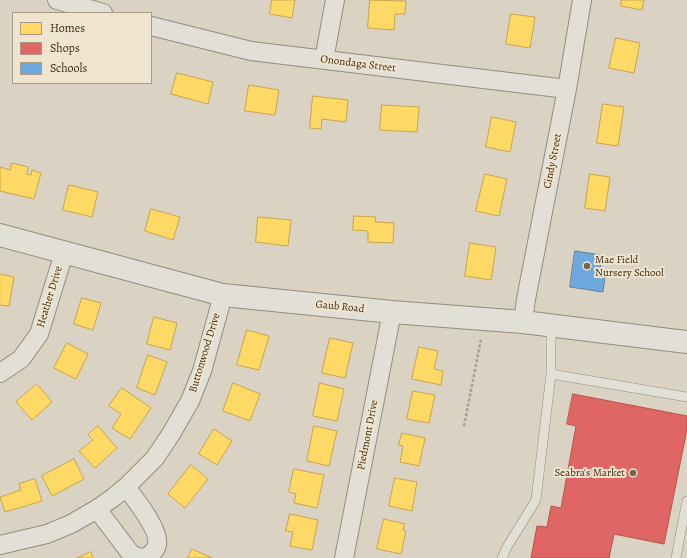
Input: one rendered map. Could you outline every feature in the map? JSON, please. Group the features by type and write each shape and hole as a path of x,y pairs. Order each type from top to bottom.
{"street":[{"path":"57,0 99,12"},
{"path":"324,60 335,0"},
{"name":"Cindy Street","path":"523,322 567,89 582,0"},
{"name":"Onondaga Street","path":"152,26 251,51 567,89"},
{"name":"Gaub Road","path":"0,235 223,295 392,312 523,322 687,341"},
{"name":"Heather Drive","path":"0,373 21,359 39,334 64,253"},
{"name":"Buttonwood Drive","path":"0,546 47,534 71,524 114,497 155,458 190,401 202,371 223,295"},
{"name":"Piedmont Drive","path":"344,558 392,312"},
{"path":"97,509 131,554 137,557 146,558 153,553 157,544 157,536 153,526 126,487"}],"lane":[{"path":"502,558 506,547 536,500 551,374 551,325"},
{"path":"551,374 687,397"},
{"path":"676,558 683,548 680,536 686,507"}],"path":[{"path":"464,426 481,340"}],"building: Homes":[{"path":"272,0 295,0 292,18 270,14"},
{"path":"370,0 406,1 405,14 395,14 394,30 368,28"},
{"path":"622,0 644,0 642,10 621,6"},
{"path":"511,14 535,17 530,48 506,44"},
{"path":"616,38 640,43 634,73 609,68"},
{"path":"177,73 213,82 208,104 171,94"},
{"path":"249,85 279,90 275,115 245,111"},
{"path":"313,96 348,100 346,122 322,119 321,129 310,128"},
{"path":"603,104 624,107 618,146 597,143"},
{"path":"382,105 419,107 417,132 380,130"},
{"path":"492,117 516,122 510,152 486,147"},
{"path":"12,163 28,167 27,174 31,175 32,170 41,173 34,199 0,191 0,167 10,170"},
{"path":"485,174 507,179 499,216 476,211"},
{"path":"590,174 610,177 605,211 585,208"},
{"path":"69,185 98,192 92,217 63,210"},
{"path":"151,209 180,217 173,240 145,231"},
{"path":"354,216 376,217 375,222 394,223 393,243 368,242 368,231 353,230"},
{"path":"258,217 291,220 288,246 256,242"},
{"path":"470,243 496,247 491,280 465,276"},
{"path":"0,274 14,277 9,306 0,305"},
{"path":"82,298 101,303 93,330 74,324"},
{"path":"154,317 177,323 170,350 147,344"},
{"path":"247,330 269,336 259,370 237,365"},
{"path":"330,338 353,343 345,378 322,373"},
{"path":"67,343 88,354 76,379 54,368"},
{"path":"419,347 438,351 434,369 443,371 441,385 412,379"},
{"path":"148,355 167,362 155,395 137,388"},
{"path":"233,383 260,394 250,421 223,411"},
{"path":"320,383 344,389 337,421 313,416"},
{"path":"37,384 52,402 32,420 16,402"},
{"path":"122,388 151,408 130,439 112,428 121,414 109,406"},
{"path":"413,391 435,395 429,423 407,419"},
{"path":"98,426 117,448 95,468 79,451 93,440 88,435"},
{"path":"314,426 337,431 329,466 307,461"},
{"path":"214,429 232,441 217,465 199,454"},
{"path":"402,433 425,438 419,466 400,462 403,446 399,445"},
{"path":"74,459 84,479 52,496 42,476"},
{"path":"191,465 208,479 185,508 168,494"},
{"path":"294,469 324,475 317,508 294,503 296,494 289,492"},
{"path":"395,478 417,482 412,511 389,506"},
{"path":"35,479 42,501 5,512 0,497 21,490 19,484"},
{"path":"290,514 318,520 312,550 290,546 293,532 286,531"},
{"path":"384,519 405,524 403,530 406,531 401,554 377,549"},
{"path":"192,549 212,558 188,558"},
{"path":"91,552 93,558 77,558"}],"building: Shops":[{"path":"573,394 687,416 687,429 664,544 614,534 609,558 531,558 537,526 547,527 551,506 561,508 576,426 567,424"}],"building: Schools":[{"name":"Mae Field Nursery School","path":"575,251 602,255 599,277 605,277 603,292 570,287"}],"place":[{"name":"Mae Field Nursery School","path":"587,266"},
{"name":"Seabra's Market","path":"633,473"}]}
